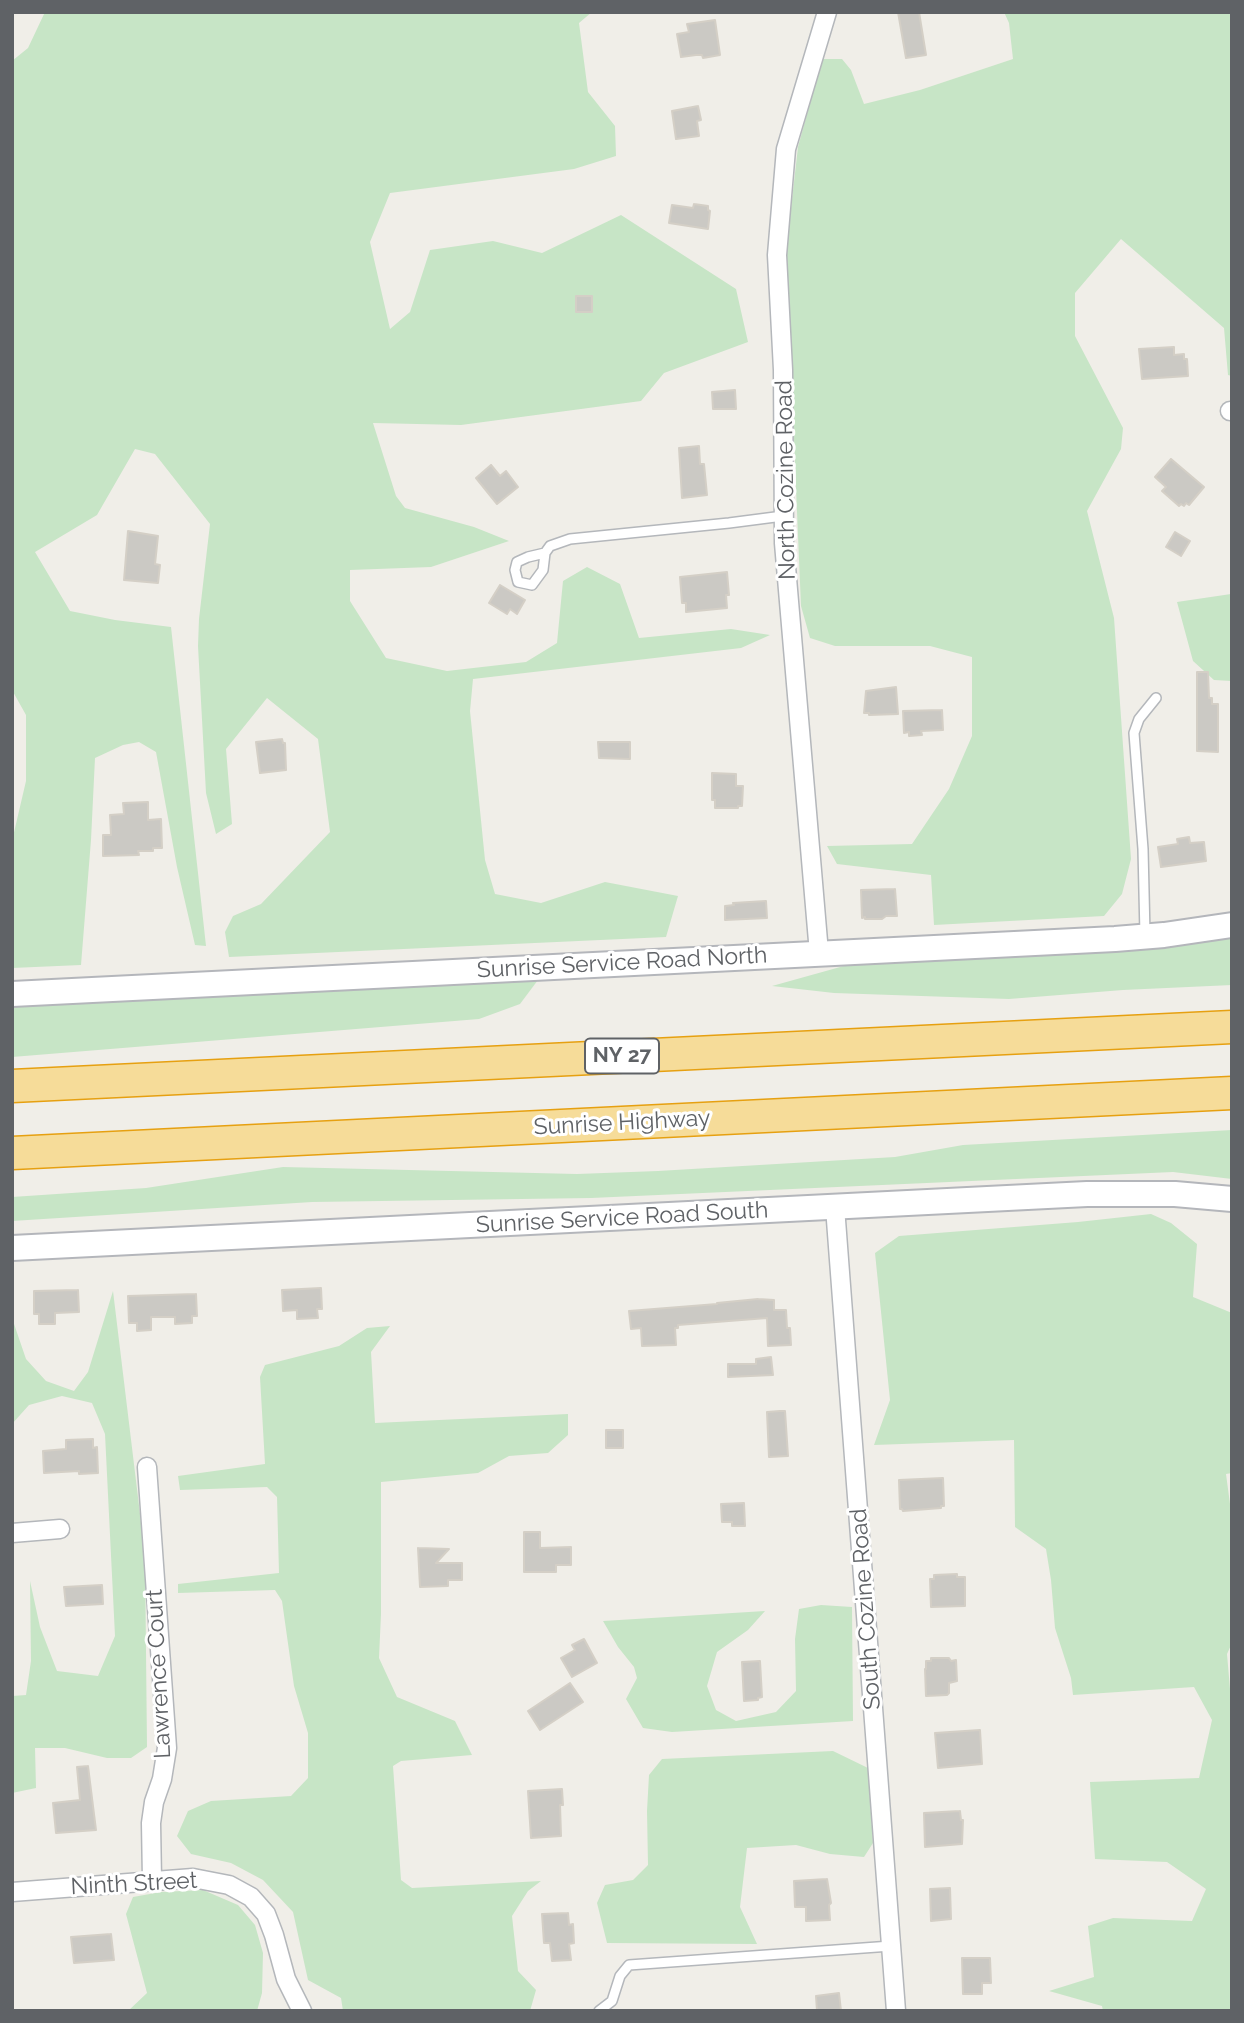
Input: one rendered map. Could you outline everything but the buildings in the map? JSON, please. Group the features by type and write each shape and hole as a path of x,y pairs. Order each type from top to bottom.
{"highway":[{"name":"NY 27","path":"12,1086 1232,1027"},
{"name":"Sunrise Highway","path":"12,1153 1232,1093"}],"street":[{"name":"North Cozine Road","path":"819,953 783,516 783,370 776,255 786,149 827,12"},
{"name":"Sunrise Service Road North","path":"12,993 1145,937 1232,925"},
{"name":"Sunrise Service Road South","path":"12,1248 1119,1194 1175,1194 1232,1199"},
{"name":"South Cozine Road","path":"835,1207 896,2011"},
{"name":"Lawrence Court","path":"148,1467 167,1748 150,1823 152,1880"},
{"path":"12,1533 60,1529"},
{"name":"Ninth Street","path":"12,1892 194,1878 229,1885 251,1897 266,1914 286,1979 302,2011"}],"lane":[{"path":"545,553 550,546 570,539 783,516"},
{"path":"1145,937 1143,849 1134,733 1139,719 1156,698"},
{"path":"599,2011 612,2001 620,1976 629,1965 891,1946"}],"green space":[{"path":"45,12 592,12 579,23 588,92 615,126 616,156 574,169 390,193 370,242 390,329 410,312 430,250 493,241 542,253 621,215 736,289 748,342 664,373 641,401 461,425 373,423 396,496 405,508 474,527 509,541 431,567 350,570 350,601 386,658 447,671 526,662 557,643 563,581 587,567 620,584 639,638 731,629 770,635 741,648 473,679 470,711 485,860 495,894 541,903 605,882 678,896 666,937 229,957 225,932 233,916 261,904 330,832 318,739 267,698 226,749 232,824 216,834 206,793 198,646 210,524 155,454 135,449 97,515 35,552 70,611 171,627 206,946 195,945 177,867 156,752 139,742 123,745 95,758 81,965 12,968 12,841 26,781 26,715 12,690 12,61 28,48"},
{"path":"1004,12 1232,12 1232,376 1228,375 1224,328 1121,239 1075,293 1075,336 1123,428 1121,449 1087,511 1114,618 1131,859 1122,894 1104,916 934,925 931,875 837,864 827,846 912,844 949,789 972,736 972,657 930,646 835,646 810,638 801,606 786,252 798,147 822,59 842,59 851,70 864,104 920,90 1013,59 1009,23"},
{"path":"1232,591 1232,681 1214,680 1193,661 1177,602 1231,594"},
{"path":"1232,937 1232,985 1009,999 834,993 772,986 851,964 1072,954"},
{"path":"541,976 520,1004 479,1019 12,1057 12,1002"},
{"path":"1232,1130 1232,1179 1173,1172 591,1198 312,1202 12,1221 12,1197 146,1188 283,1167 577,1174 658,1171 895,1157 963,1145"},
{"path":"1151,1214 1171,1223 1197,1244 1193,1297 1232,1313 1232,1473 1226,1474 1232,1519 1232,1643 1227,1654 1232,1712 1232,2011 1103,2011 1102,2006 1049,1991 1094,1977 1088,1926 1113,1918 1192,1921 1206,1889 1167,1862 1095,1859 1090,1782 1199,1778 1212,1720 1194,1687 1073,1695 1071,1678 1055,1628 1046,1549 1015,1527 1014,1440 874,1445 890,1400 875,1253 899,1236"},
{"path":"113,1291 145,1555 147,1747 131,1758 107,1758 65,1748 35,1748 36,1788 12,1793 12,1696 26,1695 31,1661 30,1581 40,1627 57,1671 98,1676 115,1636 105,1434 92,1403 62,1396 29,1405 12,1424 12,1318 26,1359 46,1381 74,1391 88,1372"},
{"path":"390,1326 371,1352 375,1423 568,1414 568,1435 548,1453 509,1456 478,1473 381,1482 379,1658 397,1697 455,1721 472,1755 401,1761 393,1766 401,1880 412,1888 541,1881 528,1891 512,1916 518,1971 536,1990 530,2011 343,2011 341,1998 308,1980 293,1912 263,1880 231,1863 191,1854 177,1836 188,1811 211,1801 291,1796 308,1778 308,1733 294,1686 282,1601 275,1590 178,1593 178,1584 279,1573 277,1497 267,1487 180,1490 178,1476 265,1464 260,1377 265,1365 339,1346 367,1328"},
{"path":"821,1605 852,1607 853,1721 672,1732 643,1728 626,1699 637,1678 634,1667 603,1621 765,1611 748,1630 717,1652 707,1686 716,1710 736,1721 776,1712 796,1691 795,1639 799,1609"},
{"path":"833,1751 868,1768 873,1843 864,1857 830,1854 796,1845 747,1848 740,1907 757,1944 607,1943 597,1903 605,1885 633,1880 648,1865 649,1775 662,1759"},
{"path":"203,1890 238,1905 255,1925 263,1953 262,1993 257,2011 128,2011 147,1993 126,1914 133,1897 161,1892"}]}
